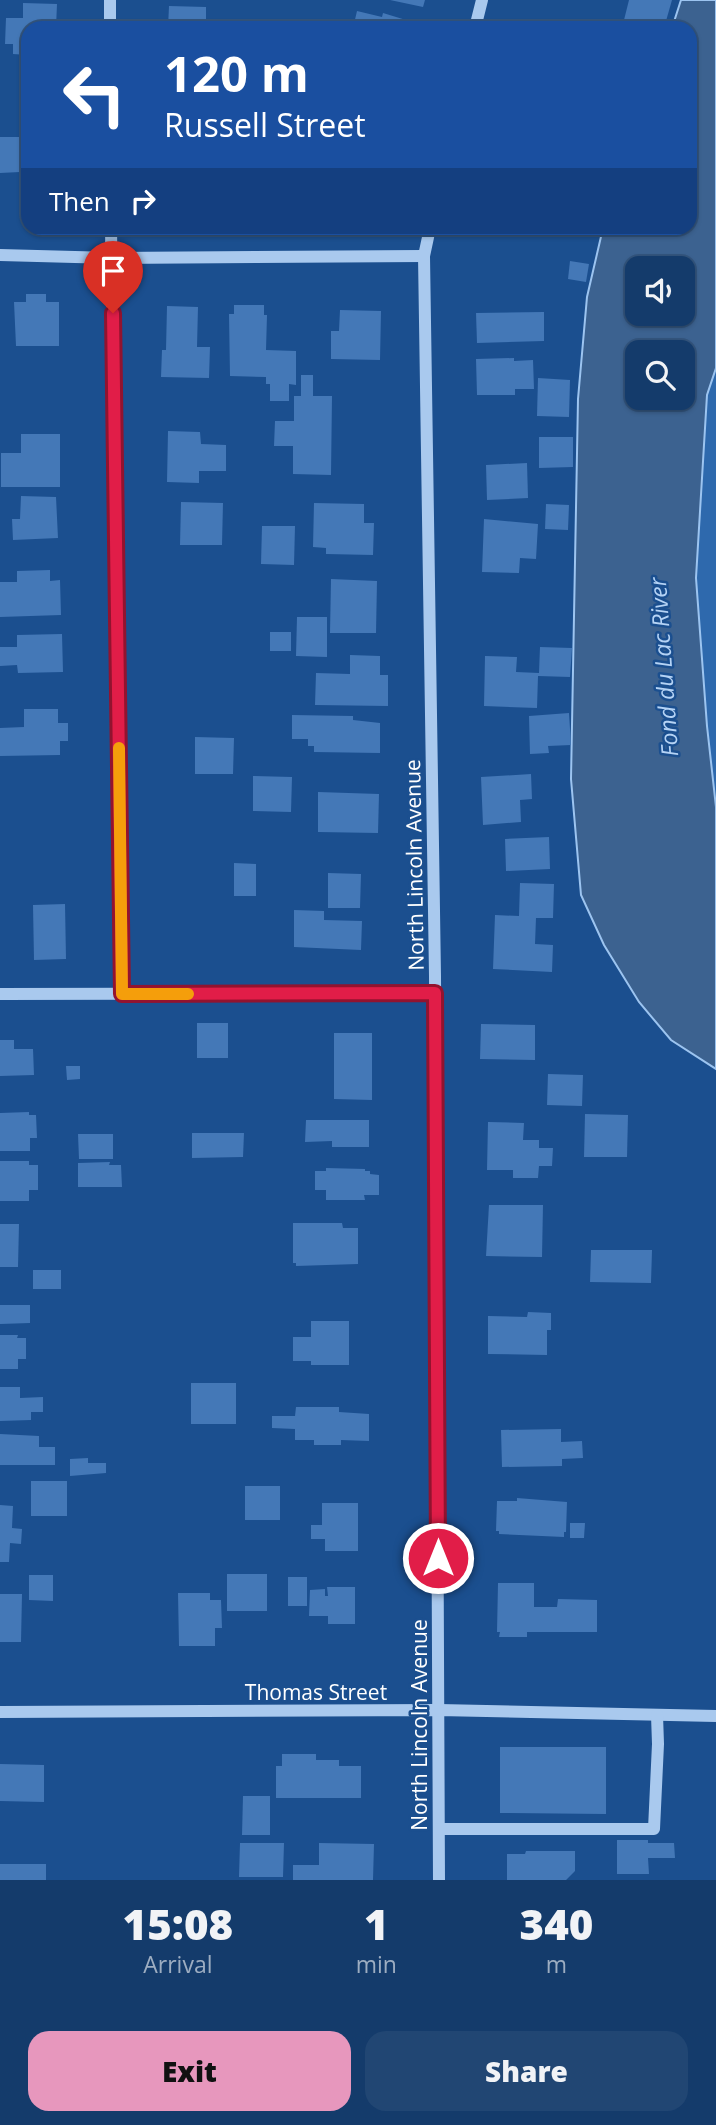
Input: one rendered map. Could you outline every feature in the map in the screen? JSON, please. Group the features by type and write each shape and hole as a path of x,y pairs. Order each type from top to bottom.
{"street":[{"path":"110,0 110,21"},
{"path":"477,21 482,0"},
{"path":"111,235 122,994"},
{"name":"North Lincoln Avenue","path":"428,235 424,256 435,993 439,1880"},
{"path":"0,255 112,258 424,256"},
{"path":"0,994 435,993"},
{"name":"Thomas Street","path":"0,1712 439,1710 716,1716"},
{"path":"439,1829 654,1829 657,1715"}],"shaded area":[{"path":"716,368 716,807 696,578 707,394"}],"water":[{"name":"Fond du Lac River","path":"681,0 716,0 716,368 707,395 696,578 716,807 716,1069 671,1040 639,1002 604,945 581,895 571,779 578,399 587,297 601,235 697,235 697,21 674,21"}],"building":[{"path":"390,0 425,0 423,7"},
{"path":"629,0 672,0 666,21 624,21"},
{"path":"23,3 57,4 56,21 21,21 21,55 13,54 13,44 5,44 6,18 23,18"},
{"path":"169,6 206,7 206,21 168,21"},
{"path":"357,11 382,17 383,13 406,20 406,21 355,21"},
{"path":"0,137 21,137 21,177 20,172 0,173"},
{"path":"570,261 589,264 586,282 568,279"},
{"path":"26,294 46,294 46,302 59,302 59,346 16,346 14,302 26,302"},
{"path":"234,305 264,305 264,315 267,315 266,350 296,351 296,385 289,384 289,401 270,401 270,384 266,384 266,377 230,376 229,314 234,314"},
{"path":"167,306 198,307 197,347 210,347 209,378 161,377 162,350 166,350"},
{"path":"340,310 381,311 380,360 331,359 331,331 339,331"},
{"path":"544,312 544,341 477,343 476,313"},
{"path":"514,358 514,361 533,360 534,389 515,389 515,395 477,395 476,359"},
{"path":"301,375 313,375 313,396 332,396 331,475 293,474 293,446 274,446 275,421 294,421 294,396 301,396"},
{"path":"538,378 570,380 569,417 537,416"},
{"path":"168,431 200,432 201,444 226,445 226,471 199,471 199,483 167,482"},
{"path":"21,434 60,434 60,487 1,487 1,453 21,453"},
{"path":"539,437 573,437 573,467 539,468"},
{"path":"527,463 528,498 487,500 486,465"},
{"path":"21,496 56,497 58,538 13,540 12,519 20,519"},
{"path":"181,502 223,503 222,545 180,545"},
{"path":"314,503 364,504 364,523 374,523 373,555 326,554 326,548 313,547"},
{"path":"546,504 569,505 568,530 545,529"},
{"path":"484,519 538,524 536,559 520,558 519,573 482,572"},
{"path":"262,526 295,526 294,565 261,564"},
{"path":"50,570 50,581 60,580 61,615 0,617 0,582 17,582 17,571"},
{"path":"331,579 377,581 376,633 330,633"},
{"path":"297,617 327,617 327,657 296,656"},
{"path":"270,632 291,632 291,651 270,651"},
{"path":"62,634 63,672 18,673 17,665 0,666 0,647 17,647 17,635"},
{"path":"540,647 572,648 570,677 538,676 537,708 484,706 485,656 517,657 516,672 539,673"},
{"path":"350,655 380,656 380,675 388,675 388,706 315,705 316,673 350,674"},
{"path":"24,709 58,709 58,723 68,723 68,741 60,741 60,755 0,756 0,728 24,727"},
{"path":"569,713 571,745 548,746 549,753 530,754 529,716"},
{"path":"292,715 353,716 353,720 380,723 380,753 314,752 314,746 308,746 308,739 292,739"},
{"path":"195,737 234,738 233,774 195,774"},
{"path":"531,774 532,799 520,800 521,822 483,825 481,777"},
{"path":"253,776 292,777 291,812 253,811"},
{"path":"318,792 379,794 378,833 318,832"},
{"path":"549,837 550,869 506,871 505,839"},
{"path":"234,863 256,864 256,896 234,896"},
{"path":"328,873 361,874 360,908 328,908"},
{"path":"520,883 554,884 553,918 536,918 535,944 553,945 552,972 493,969 495,915 519,916"},
{"path":"65,904 66,959 34,960 33,905"},
{"path":"294,910 324,911 324,920 362,921 361,950 294,947"},
{"path":"197,1023 228,1023 228,1058 197,1058"},
{"path":"481,1024 535,1025 535,1060 480,1059"},
{"path":"334,1033 372,1033 372,1100 334,1099"},
{"path":"0,1040 14,1040 14,1049 33,1049 34,1075 0,1076"},
{"path":"66,1066 80,1066 80,1079 67,1080"},
{"path":"548,1074 583,1075 582,1106 547,1105"},
{"path":"29,1112 29,1115 36,1115 37,1138 30,1138 30,1151 0,1151 0,1113"},
{"path":"585,1114 628,1115 627,1157 584,1157"},
{"path":"306,1120 369,1120 369,1147 332,1147 332,1141 305,1142"},
{"path":"488,1122 524,1123 523,1140 539,1140 539,1148 553,1148 552,1166 539,1166 538,1178 513,1178 513,1170 487,1170"},
{"path":"192,1133 244,1133 243,1157 192,1158"},
{"path":"78,1134 113,1134 113,1159 79,1159"},
{"path":"0,1161 29,1161 29,1165 38,1165 38,1190 29,1190 29,1201 0,1201"},
{"path":"110,1162 109,1165 121,1165 122,1187 78,1187 78,1163"},
{"path":"326,1168 365,1169 370,1171 370,1174 379,1175 379,1195 364,1195 365,1200 326,1200 326,1190 315,1190 315,1171 326,1171"},
{"path":"489,1205 543,1205 542,1257 486,1256"},
{"path":"293,1223 342,1223 343,1228 358,1228 358,1264 296,1266 296,1263 293,1263"},
{"path":"0,1224 19,1224 18,1267 0,1267"},
{"path":"591,1250 652,1250 651,1283 590,1282"},
{"path":"33,1270 61,1270 61,1289 33,1289"},
{"path":"0,1305 30,1305 30,1323 0,1324"},
{"path":"528,1312 551,1313 551,1330 547,1330 547,1355 488,1354 488,1316 527,1317"},
{"path":"311,1321 349,1321 349,1365 311,1365 311,1361 293,1361 293,1337 311,1337"},
{"path":"0,1335 26,1338 26,1359 18,1359 18,1369 0,1369"},
{"path":"191,1383 236,1383 236,1424 191,1424"},
{"path":"0,1387 20,1387 20,1398 43,1397 43,1412 31,1412 31,1420 0,1421"},
{"path":"296,1407 339,1407 339,1412 369,1414 369,1441 341,1440 341,1445 314,1445 314,1440 295,1440 295,1429 272,1428 272,1416 295,1416"},
{"path":"561,1429 561,1442 582,1441 583,1458 562,1459 562,1466 502,1467 501,1430"},
{"path":"0,1434 39,1436 39,1447 55,1447 55,1465 0,1465"},
{"path":"88,1458 88,1463 106,1463 106,1473 70,1476 70,1459"},
{"path":"31,1481 67,1481 67,1516 31,1516"},
{"path":"245,1486 280,1486 280,1520 245,1520"},
{"path":"517,1498 567,1502 564,1537 499,1534 499,1531 496,1531 497,1501 517,1501"},
{"path":"322,1503 358,1503 358,1551 325,1551 325,1539 311,1539 311,1525 322,1525"},
{"path":"0,1505 13,1506 12,1528 22,1529 21,1544 10,1543 9,1562 0,1562"},
{"path":"570,1523 585,1523 584,1538 570,1538"},
{"path":"227,1574 267,1574 267,1611 227,1611"},
{"path":"29,1575 53,1575 53,1601 29,1600"},
{"path":"288,1577 307,1577 307,1606 288,1606"},
{"path":"498,1583 534,1583 534,1607 557,1607 558,1599 597,1600 597,1632 527,1632 527,1637 499,1637"},
{"path":"327,1587 355,1587 355,1624 328,1624 328,1616 309,1616 310,1590 325,1589 325,1596 328,1596"},
{"path":"178,1593 210,1593 210,1600 221,1600 222,1628 215,1628 215,1646 179,1646"},
{"path":"0,1594 22,1594 21,1642 0,1642"},
{"path":"500,1747 606,1747 606,1814 500,1813"},
{"path":"282,1754 316,1754 316,1760 339,1760 339,1766 361,1766 361,1798 276,1798 276,1766 282,1766"},
{"path":"0,1764 44,1765 44,1802 0,1801"},
{"path":"243,1796 270,1796 270,1835 242,1835"},
{"path":"617,1840 674,1843 675,1858 648,1858 649,1874 617,1874"},
{"path":"240,1843 284,1843 283,1877 239,1877"},
{"path":"319,1843 374,1844 373,1880 293,1880 293,1865 319,1865"},
{"path":"526,1851 575,1851 575,1871 566,1880 507,1880 507,1854 525,1854"},
{"path":"0,1864 46,1864 46,1880 0,1880"}],"slow traffic":[{"path":"119,748 122,994 188,994"}],"route":[{"path":"113,313 122,994 435,993 438,1558"}]}
